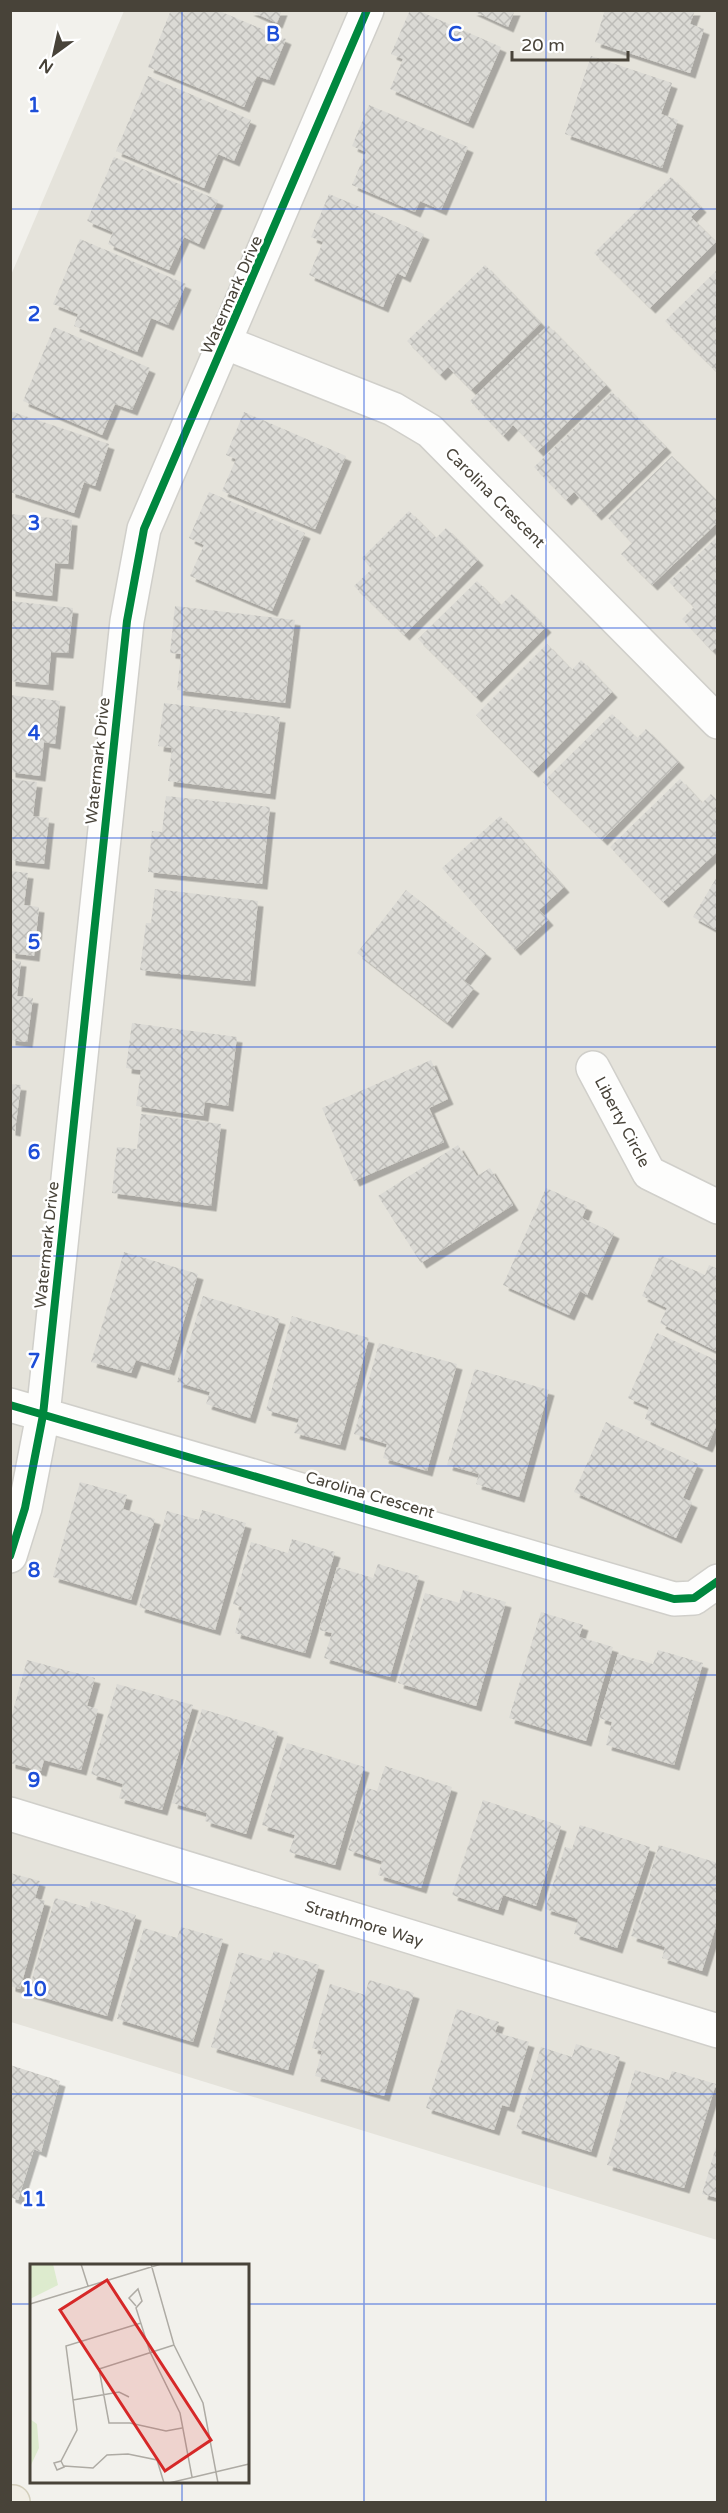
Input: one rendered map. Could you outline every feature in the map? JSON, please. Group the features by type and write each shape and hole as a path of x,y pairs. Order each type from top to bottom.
{"street":[{"name":"Watermark Drive","path":"10,1556 25,1508 43,1415 127,621 144,530 367,10"},
{"name":"Carolina Crescent","path":"226,343 393,409 430,431 717,722"},
{"name":"Liberty Circle","path":"593,1068 649,1173 717,1207"},
{"name":"Carolina Crescent","path":"10,1405 674,1599 694,1598 717,1581"},
{"name":"Strathmore Way","path":"10,1814 717,2031"}],"shaded area":[{"path":"124,11 717,11 717,2240 11,2022 11,275"}],"building":[{"path":"171,10 217,10 286,39 269,80 257,76 244,107 148,67"},
{"path":"248,10 282,10 277,23"},
{"path":"410,10 417,10 501,47 468,123 390,89 403,59 391,54"},
{"path":"471,10 515,10 508,27"},
{"path":"605,10 695,10 690,24 704,29 690,73 595,42"},
{"path":"591,56 672,83 661,114 678,120 662,168 565,134"},
{"path":"148,76 251,120 234,161 218,154 204,188 116,151"},
{"path":"369,105 468,147 441,210 420,201 415,212 352,185 366,152 352,146"},
{"path":"114,157 218,200 199,244 184,237 169,270 108,244 113,232 87,221"},
{"path":"671,177 701,207 691,217 716,242 650,308 594,253"},
{"path":"329,194 424,234 405,277 397,273 383,307 309,275 323,242 311,237"},
{"path":"80,239 186,284 168,325 151,318 137,352 74,326 78,314 53,304"},
{"path":"485,265 541,323 471,390 448,367 440,375 407,341"},
{"path":"718,269 718,373 665,321"},
{"path":"548,325 606,385 538,451 513,425 503,436 470,401"},
{"path":"54,327 150,368 132,410 115,404 102,435 23,401"},
{"path":"612,392 666,447 596,515 574,492 566,500 534,467"},
{"path":"10,411 109,444 95,486 84,482 74,513 10,492"},
{"path":"244,412 346,456 315,529 222,491 236,459 226,455"},
{"path":"672,456 718,502 718,522 652,585 621,554 632,543 608,518"},
{"path":"209,492 305,533 272,611 190,576 204,545 189,538"},
{"path":"409,511 436,538 446,528 478,560 404,635 354,586 372,569 362,558"},
{"path":"10,514 72,520 68,564 55,563 52,596 10,591"},
{"path":"718,536 718,646 712,651 682,619 694,607 669,582"},
{"path":"477,581 501,605 512,594 546,627 476,697 418,639"},
{"path":"10,601 73,608 68,653 51,652 48,685 10,681"},
{"path":"175,606 295,620 285,703 177,690 181,654 170,653"},
{"path":"547,644 572,670 581,660 612,692 533,772 476,715"},
{"path":"10,695 60,701 55,744 44,742 40,776 10,772"},
{"path":"164,703 280,717 270,794 168,781 172,748 158,746"},
{"path":"612,714 637,738 646,729 679,762 602,840 543,782"},
{"path":"10,779 37,782 33,816 49,818 44,864 10,860"},
{"path":"680,779 702,803 711,794 718,801 718,851 663,902 610,847"},
{"path":"166,796 270,807 262,884 148,872 152,831 162,832"},
{"path":"500,816 564,887 539,910 548,920 515,950 442,868"},
{"path":"10,871 28,873 24,905 39,907 34,956 10,953"},
{"path":"718,875 718,931 693,917"},
{"path":"155,889 258,901 250,981 140,970 146,923 151,923"},
{"path":"406,890 486,953 464,981 474,988 447,1023 357,953"},
{"path":"10,960 21,961 17,996 33,998 27,1042 10,1040"},
{"path":"132,1023 237,1037 228,1106 205,1102 203,1116 136,1106 141,1070 126,1068"},
{"path":"431,1060 448,1099 429,1108 444,1142 354,1181 322,1108"},
{"path":"10,1084 21,1085 15,1131 10,1130"},
{"path":"141,1114 221,1124 211,1206 112,1193 117,1147 137,1149"},
{"path":"458,1145 477,1176 490,1168 513,1205 421,1263 378,1196"},
{"path":"546,1188 587,1206 582,1218 614,1233 587,1295 580,1291 569,1315 503,1285"},
{"path":"124,1252 198,1274 169,1370 136,1360 131,1373 91,1362"},
{"path":"660,1255 705,1275 709,1265 718,1269 718,1352 660,1323 667,1308 642,1296"},
{"path":"203,1296 280,1319 250,1418 206,1404 210,1392 177,1382"},
{"path":"292,1316 369,1338 340,1445 294,1433 299,1419 266,1410"},
{"path":"657,1333 718,1361 718,1422 707,1447 645,1419 649,1407 628,1398"},
{"path":"379,1343 457,1364 427,1471 383,1458 387,1444 354,1434"},
{"path":"475,1369 549,1390 519,1497 476,1484 479,1474 447,1465"},
{"path":"606,1422 698,1464 683,1498 692,1502 676,1538 574,1492"},
{"path":"80,1482 127,1495 123,1509 155,1519 131,1600 53,1577"},
{"path":"202,1510 246,1523 215,1630 139,1607 167,1511 199,1520"},
{"path":"292,1539 335,1552 305,1653 235,1633 242,1607 233,1604 251,1542 288,1553"},
{"path":"378,1564 419,1576 390,1677 324,1658 332,1633 319,1630 337,1567 373,1578"},
{"path":"463,1590 506,1602 476,1706 398,1683 425,1593 459,1603"},
{"path":"541,1612 583,1625 579,1637 613,1647 586,1741 509,1718"},
{"path":"658,1650 703,1663 674,1765 606,1745 612,1722 599,1718 618,1654 653,1664"},
{"path":"27,1660 95,1678 87,1706 98,1709 81,1770 44,1760 41,1771 10,1763 10,1722"},
{"path":"117,1684 193,1705 162,1810 119,1798 123,1784 91,1774"},
{"path":"202,1709 278,1732 246,1834 205,1821 207,1813 172,1803"},
{"path":"287,1743 364,1767 335,1865 289,1852 295,1835 262,1825"},
{"path":"385,1766 452,1787 421,1888 378,1875 382,1861 348,1850 367,1788 377,1791"},
{"path":"483,1800 561,1826 536,1906 503,1895 498,1910 452,1895"},
{"path":"580,1825 650,1847 617,1948 574,1934 578,1919 545,1909 565,1847 572,1849"},
{"path":"659,1845 718,1863 718,1920 702,1971 662,1958 665,1947 631,1936"},
{"path":"10,1873 40,1881 35,1898 45,1901 20,1989 10,1986"},
{"path":"55,1898 89,1908 91,1901 136,1915 107,2016 28,1993"},
{"path":"181,1927 223,1939 193,2042 117,2019 144,1928 177,1938"},
{"path":"274,1951 319,1965 288,2070 211,2047 239,1952 270,1961"},
{"path":"369,1980 414,1993 384,2096 315,2076 322,2051 312,2048 330,1984 365,1995"},
{"path":"457,2009 499,2022 495,2032 529,2042 509,2107 502,2105 494,2130 426,2108"},
{"path":"576,2044 620,2057 591,2152 516,2128 541,2047 572,2057"},
{"path":"10,2065 60,2081 41,2152 34,2149 18,2200 10,2197"},
{"path":"635,2070 669,2080 672,2071 716,2084 684,2188 607,2165"},
{"path":"718,2140 718,2198 702,2194"}],"cycle path":[{"path":"10,1556 25,1508 43,1415 127,621 144,529 367,10"},
{"path":"10,1405 674,1599 694,1598 718,1581"}]}
